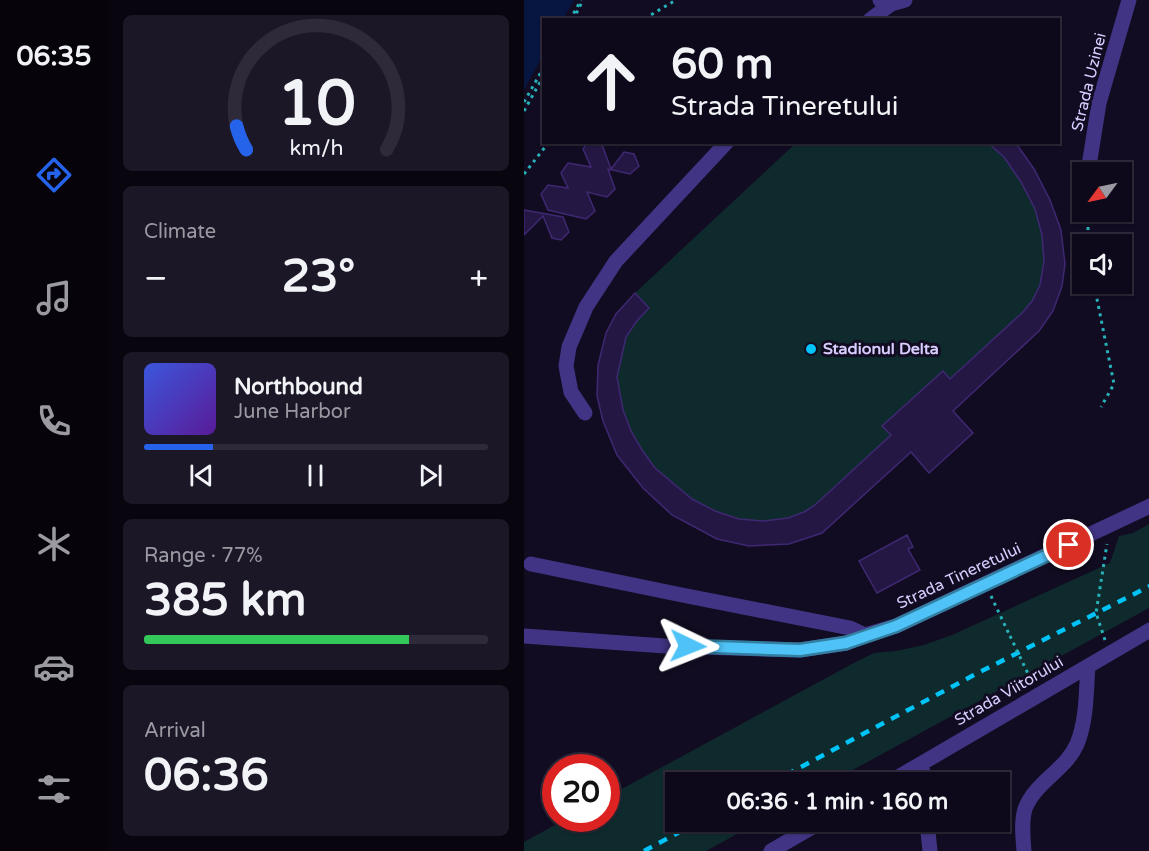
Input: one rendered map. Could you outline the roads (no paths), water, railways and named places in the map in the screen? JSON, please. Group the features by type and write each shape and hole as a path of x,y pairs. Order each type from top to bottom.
{"street":[{"name":"Strada Uzinei","path":"1089,162 1098,103 1129,0"},
{"path":"872,18 892,1"},
{"path":"585,413 571,392 566,366 569,347 586,307 616,261 725,144"},
{"name":"Strada Tineretului","path":"524,636 665,646 800,650 846,643 896,626 1150,506"},
{"path":"531,564 850,628 865,635"},
{"name":"Strada Viitorului","path":"907,772 1150,630"},
{"path":"1024,851 1025,808 1036,791 1067,760 1077,745 1084,722 1088,666"},
{"path":"922,763 922,772"},
{"path":"772,851 804,832"},
{"path":"928,832 929,851"}],"water":[{"path":"524,0 574,0 564,18 542,18 542,57 524,90"}],"railway":[{"path":"792,772 972,676 1150,586"},
{"path":"644,851 679,832"}],"place":[{"name":"Stadionul Delta","path":"811,349"}]}
